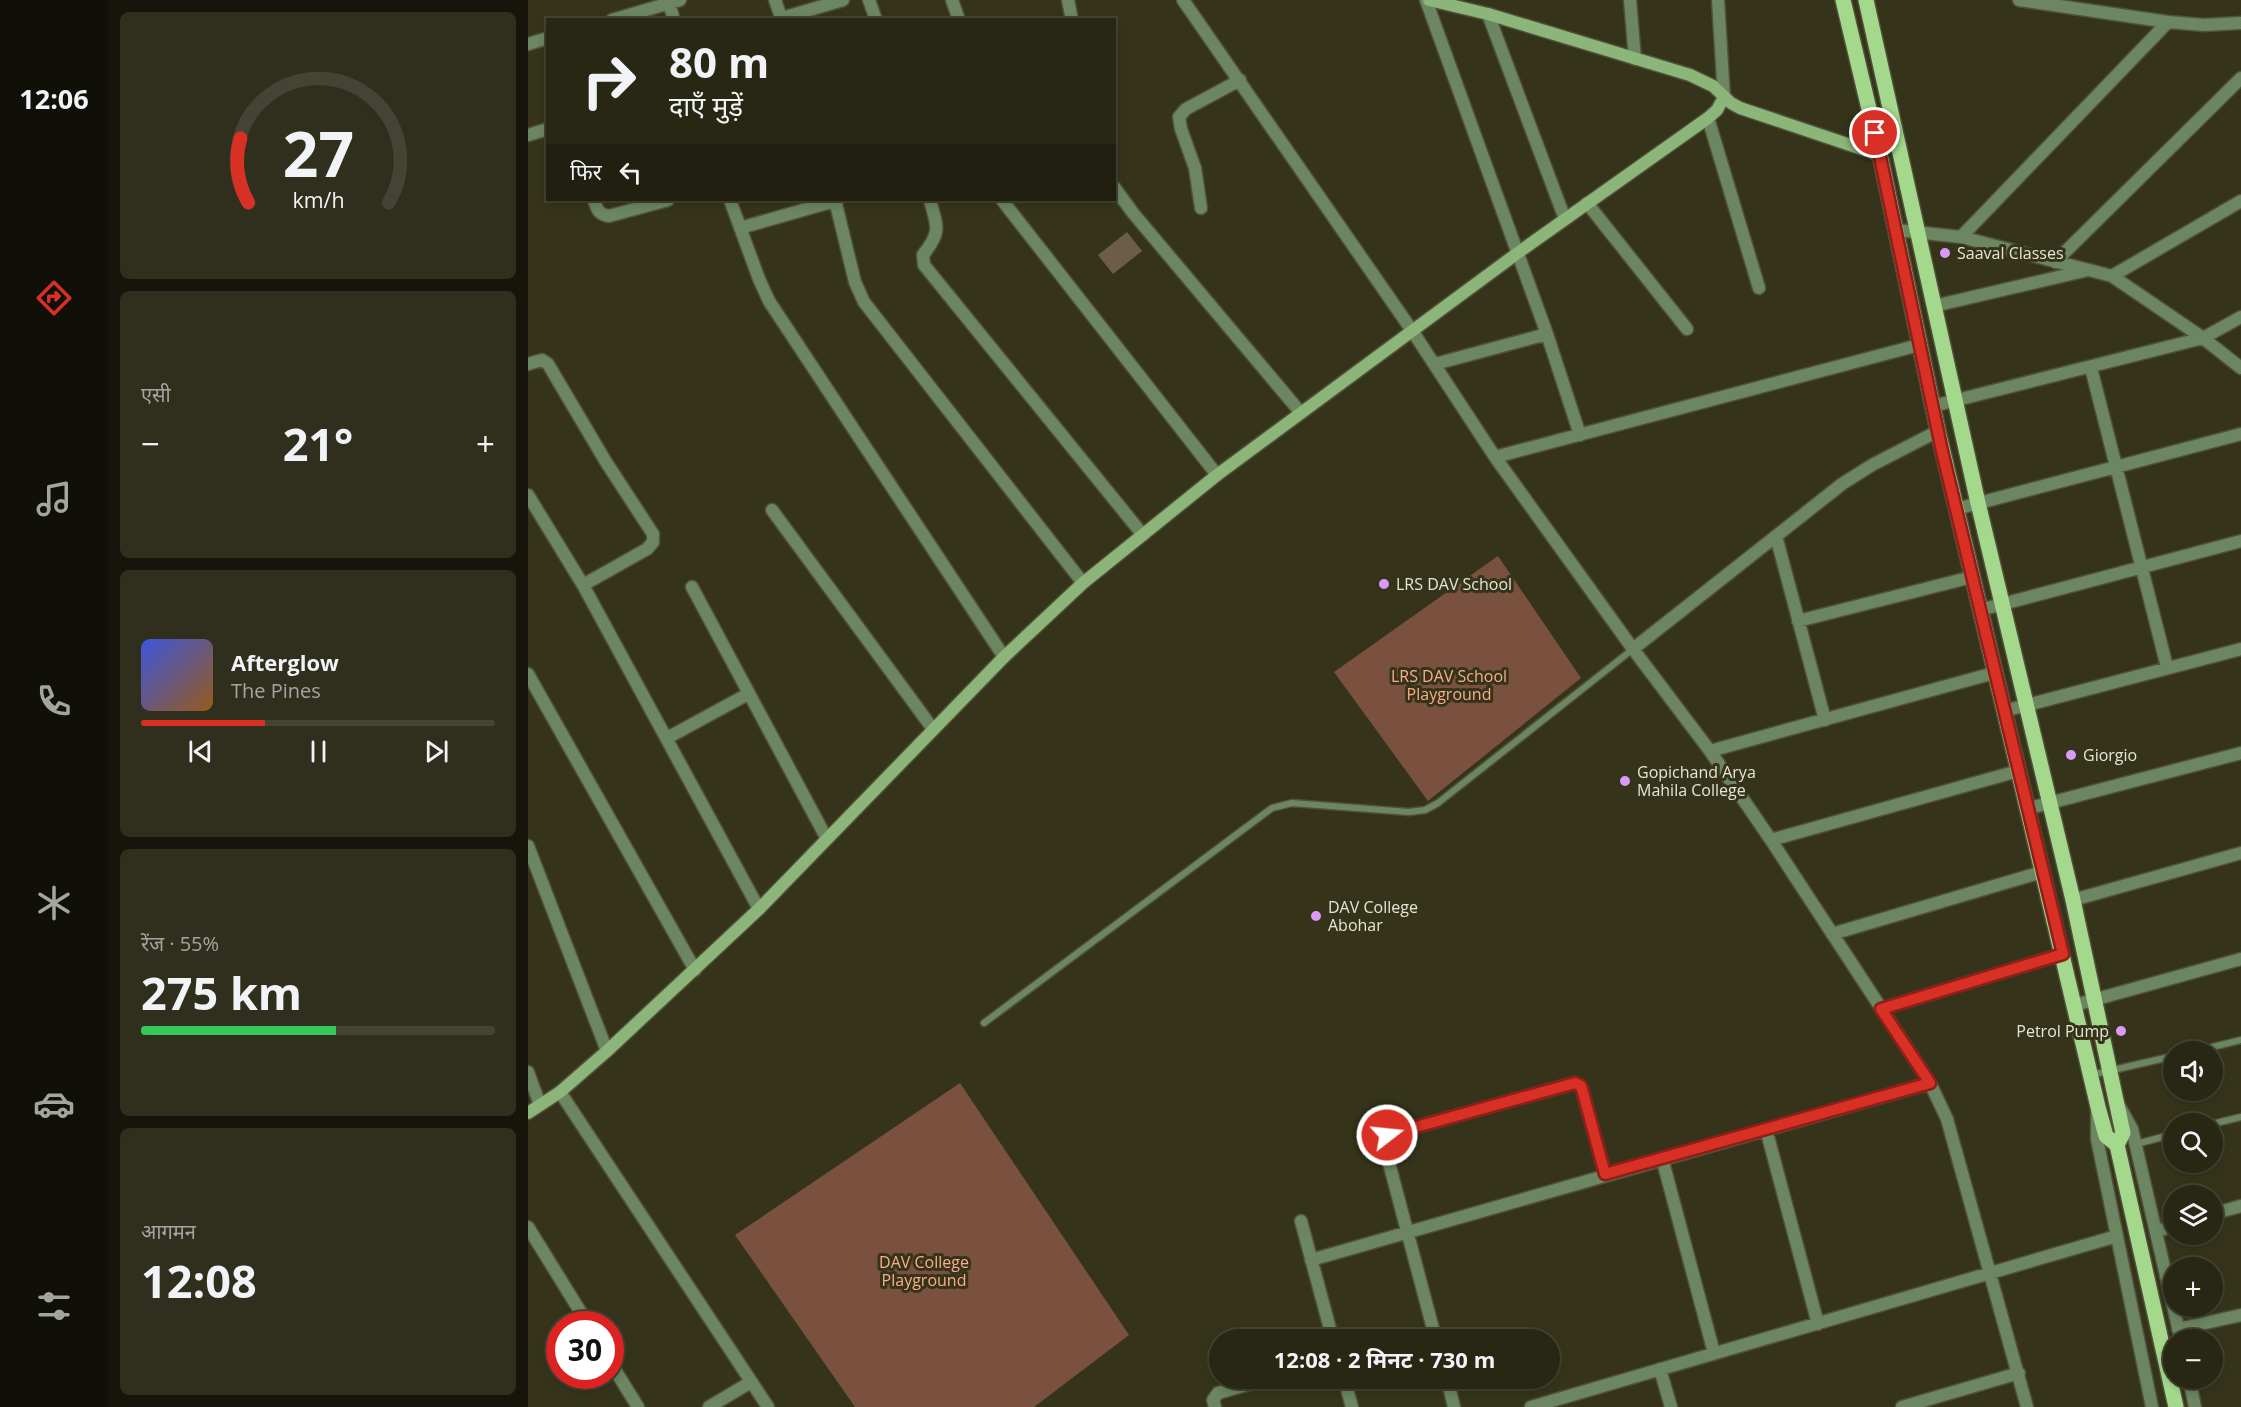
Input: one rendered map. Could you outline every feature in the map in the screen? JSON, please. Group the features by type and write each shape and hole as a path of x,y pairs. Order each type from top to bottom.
{"main road":[{"path":"1843,0 1897,230 1938,431 2026,809 2063,954 2098,1107 2106,1136 2119,1152"},
{"path":"1866,0 1978,503 2095,999 2123,1133 2119,1152 2176,1407"}],"street":[{"path":"775,0 782,18"},
{"path":"785,18 843,0"},
{"path":"869,0 875,18"},
{"path":"952,0 958,18"},
{"path":"1068,0 1072,18"},
{"path":"1183,0 1435,364 1495,457 1710,752 1771,840 1930,1083 1947,1119 2027,1407"},
{"path":"1428,0 1488,14 1690,75 1713,86 1724,98 1740,108 1880,155"},
{"path":"1428,0 1519,252 1580,435"},
{"path":"1630,0 1635,59"},
{"path":"528,1113 560,1092 607,1051 759,909 1004,657 1083,583 1217,475 1519,252 1717,110 1724,98 1718,0"},
{"path":"2019,0 2168,22 2204,25 2241,23"},
{"path":"619,18 675,2 674,18"},
{"path":"1488,14 1565,219"},
{"path":"1961,237 2168,22"},
{"path":"528,44 546,39"},
{"path":"2055,262 2241,78"},
{"path":"1201,208 1197,176 1180,129 1179,117 1186,109 1240,80"},
{"path":"1708,118 1759,288"},
{"path":"528,135 546,130"},
{"path":"1116,190 1301,413"},
{"path":"594,201 597,210 602,215 609,216 665,201"},
{"path":"730,201 769,301 1004,657"},
{"path":"740,228 833,201"},
{"path":"836,201 855,282 864,302 1083,583"},
{"path":"930,201 937,233 935,240 923,255 924,265 1143,535"},
{"path":"1003,201 1217,475"},
{"path":"2112,276 2241,201"},
{"path":"1587,203 1687,329"},
{"path":"1897,230 1961,237 2112,276 2203,338 2241,368"},
{"path":"1934,306 2088,270"},
{"path":"1933,406 2203,338 2241,317"},
{"path":"1435,364 1547,334"},
{"path":"1495,457 1919,345"},
{"path":"528,364 542,360 548,364 606,462 653,534 653,542 646,549 583,585"},
{"path":"2091,368 2168,667"},
{"path":"1633,649 1842,484 1872,465 1938,431"},
{"path":"1956,509 2241,434"},
{"path":"528,495 583,585 759,909"},
{"path":"772,510 933,729"},
{"path":"1776,536 1825,720"},
{"path":"1980,610 2241,541"},
{"path":"1798,621 1972,577"},
{"path":"692,587 827,839"},
{"path":"2004,711 2241,649"},
{"path":"1710,752 1994,673"},
{"path":"528,674 695,970"},
{"path":"667,738 748,694"},
{"path":"2026,809 2241,753"},
{"path":"1771,840 2018,771"},
{"path":"528,846 607,1051"},
{"path":"2073,900 2241,853"},
{"path":"1832,934 2042,872"},
{"path":"1881,1009 2063,954"},
{"path":"2075,1005 2241,959"},
{"path":"528,1072 540,1105"},
{"path":"1433,1329 1384,1138 1391,1133 1575,1083 1582,1089 1605,1174"},
{"path":"1311,1260 1605,1174 1930,1083"},
{"path":"560,1092 768,1407"},
{"path":"2117,1102 2127,1116 2136,1144 2178,1329"},
{"path":"2098,1107 2097,1139 2152,1407"},
{"path":"1766,1129 1818,1324"},
{"path":"1662,1158 1714,1353"},
{"path":"2223,1212 2241,1206"},
{"path":"1300,1221 1330,1329"},
{"path":"528,1227 580,1311"},
{"path":"2157,1231 2163,1229"},
{"path":"1531,1407 1565,1402 1660,1369 2117,1236"},
{"path":"2195,1329 2241,1315"},
{"path":"1660,1369 1671,1407"},
{"path":"1902,1407 2019,1373"},
{"path":"709,1407 751,1382"},
{"path":"624,1384 638,1407"},
{"path":"1215,1407 1213,1400 1218,1393 1232,1389"},
{"path":"1347,1389 1352,1407"},
{"path":"1450,1389 1454,1407"},
{"path":"2191,1389 2195,1407"}],"lane":[{"path":"984,1023 1272,808 1292,803 1409,812 1425,810 1438,803 1633,649"},
{"path":"2223,1044 2241,1040"},
{"path":"2091,1075 2163,1059"},
{"path":"2223,1121 2241,1117"},
{"path":"2136,1144 2163,1137"}],"green space":[{"name":"LRS DAV School Playground","path":"1498,556 1581,678 1428,801 1334,672"},
{"name":"DAV College Playground","path":"960,1083 1129,1335 1034,1407 855,1407 735,1235"}],"building":[{"path":"1127,232 1142,251 1113,274 1098,255"}],"place":[{"name":"Saaval Classes","path":"1945,253"},
{"name":"LRS DAV School","path":"1384,584"},
{"name":"Giorgio","path":"2071,755"},
{"name":"Gopichand Arya Mahila College","path":"1625,781"},
{"name":"DAV College Abohar","path":"1316,916"},
{"name":"Petrol Pump","path":"2121,1031"}],"route":[{"path":"1387,1135 1575,1083 1582,1089 1605,1174 1930,1083 1881,1009 2063,954 2026,809 1942,451 1875,133"}]}
